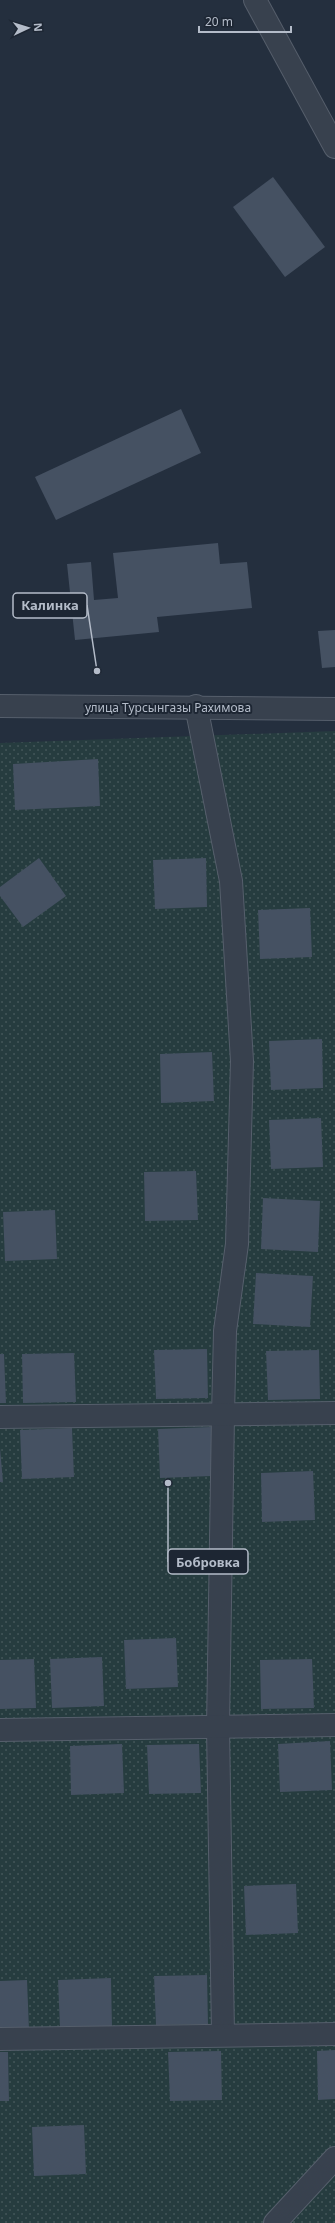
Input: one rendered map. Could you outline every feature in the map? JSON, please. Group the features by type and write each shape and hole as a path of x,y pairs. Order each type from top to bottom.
{"street":[{"path":"255,0 335,147"},
{"name":"улица Турсынгазы Рахимова","path":"0,706 196,706 335,709"},
{"path":"196,706 231,881 242,1061 237,1244 225,1331 218,1727 223,2035"},
{"path":"0,1417 335,1413"},
{"path":"0,1730 335,1724"},
{"path":"0,2039 335,2034"},
{"path":"275,2223 335,2158"}],"green space":[{"path":"335,731 335,2223 0,2223 0,743"}],"building":[{"path":"273,177 325,247 285,277 233,207"},
{"path":"181,409 201,453 56,520 35,477"},
{"path":"218,543 220,564 247,562 252,608 157,617 159,632 75,640 67,564 91,562 94,600 118,598 113,553"},
{"path":"335,630 335,667 322,668 318,631"},
{"path":"98,759 100,806 15,810 13,764"},
{"path":"39,858 66,896 23,927 0,896 0,887"},
{"path":"206,858 207,907 155,909 153,860"},
{"path":"310,908 312,957 260,959 258,910"},
{"path":"322,1039 323,1088 271,1090 269,1041"},
{"path":"212,1052 214,1101 161,1103 160,1054"},
{"path":"321,1118 323,1167 271,1169 269,1120"},
{"path":"196,1171 198,1220 145,1221 144,1172"},
{"path":"263,1198 320,1201 318,1252 261,1249"},
{"path":"55,1210 57,1259 5,1261 3,1212"},
{"path":"256,1273 313,1276 310,1327 253,1324"},
{"path":"207,1349 208,1398 156,1399 154,1350"},
{"path":"319,1350 320,1399 268,1400 266,1351"},
{"path":"74,1353 76,1402 23,1403 22,1354"},
{"path":"0,1354 4,1354 6,1403 0,1403"},
{"path":"211,1427 212,1476 160,1478 158,1429"},
{"path":"72,1428 74,1477 22,1479 20,1430"},
{"path":"0,1448 3,1482 0,1482"},
{"path":"313,1471 315,1520 262,1522 261,1473"},
{"path":"176,1638 178,1687 126,1689 124,1640"},
{"path":"102,1657 104,1706 52,1708 50,1659"},
{"path":"34,1659 36,1708 0,1709 0,1660"},
{"path":"312,1659 314,1708 261,1709 260,1660"},
{"path":"330,1741 332,1790 280,1792 278,1744"},
{"path":"122,1744 124,1793 71,1795 70,1746"},
{"path":"199,1744 201,1793 149,1794 147,1745"},
{"path":"296,1884 298,1933 246,1935 244,1886"},
{"path":"207,1975 208,2024 156,2025 154,1976"},
{"path":"111,1978 112,2027 60,2029 58,1980"},
{"path":"27,1980 29,2029 0,2030 0,1981"},
{"path":"335,2050 335,2099 318,2100 317,2051"},
{"path":"221,2051 222,2100 170,2101 168,2052"},
{"path":"0,2052 8,2052 9,2101 0,2101"},
{"path":"84,2125 86,2174 34,2176 32,2127"}],"place":[{"name":"Калинка","path":"97,671"},
{"name":"Бобровка","path":"168,1483"}]}
